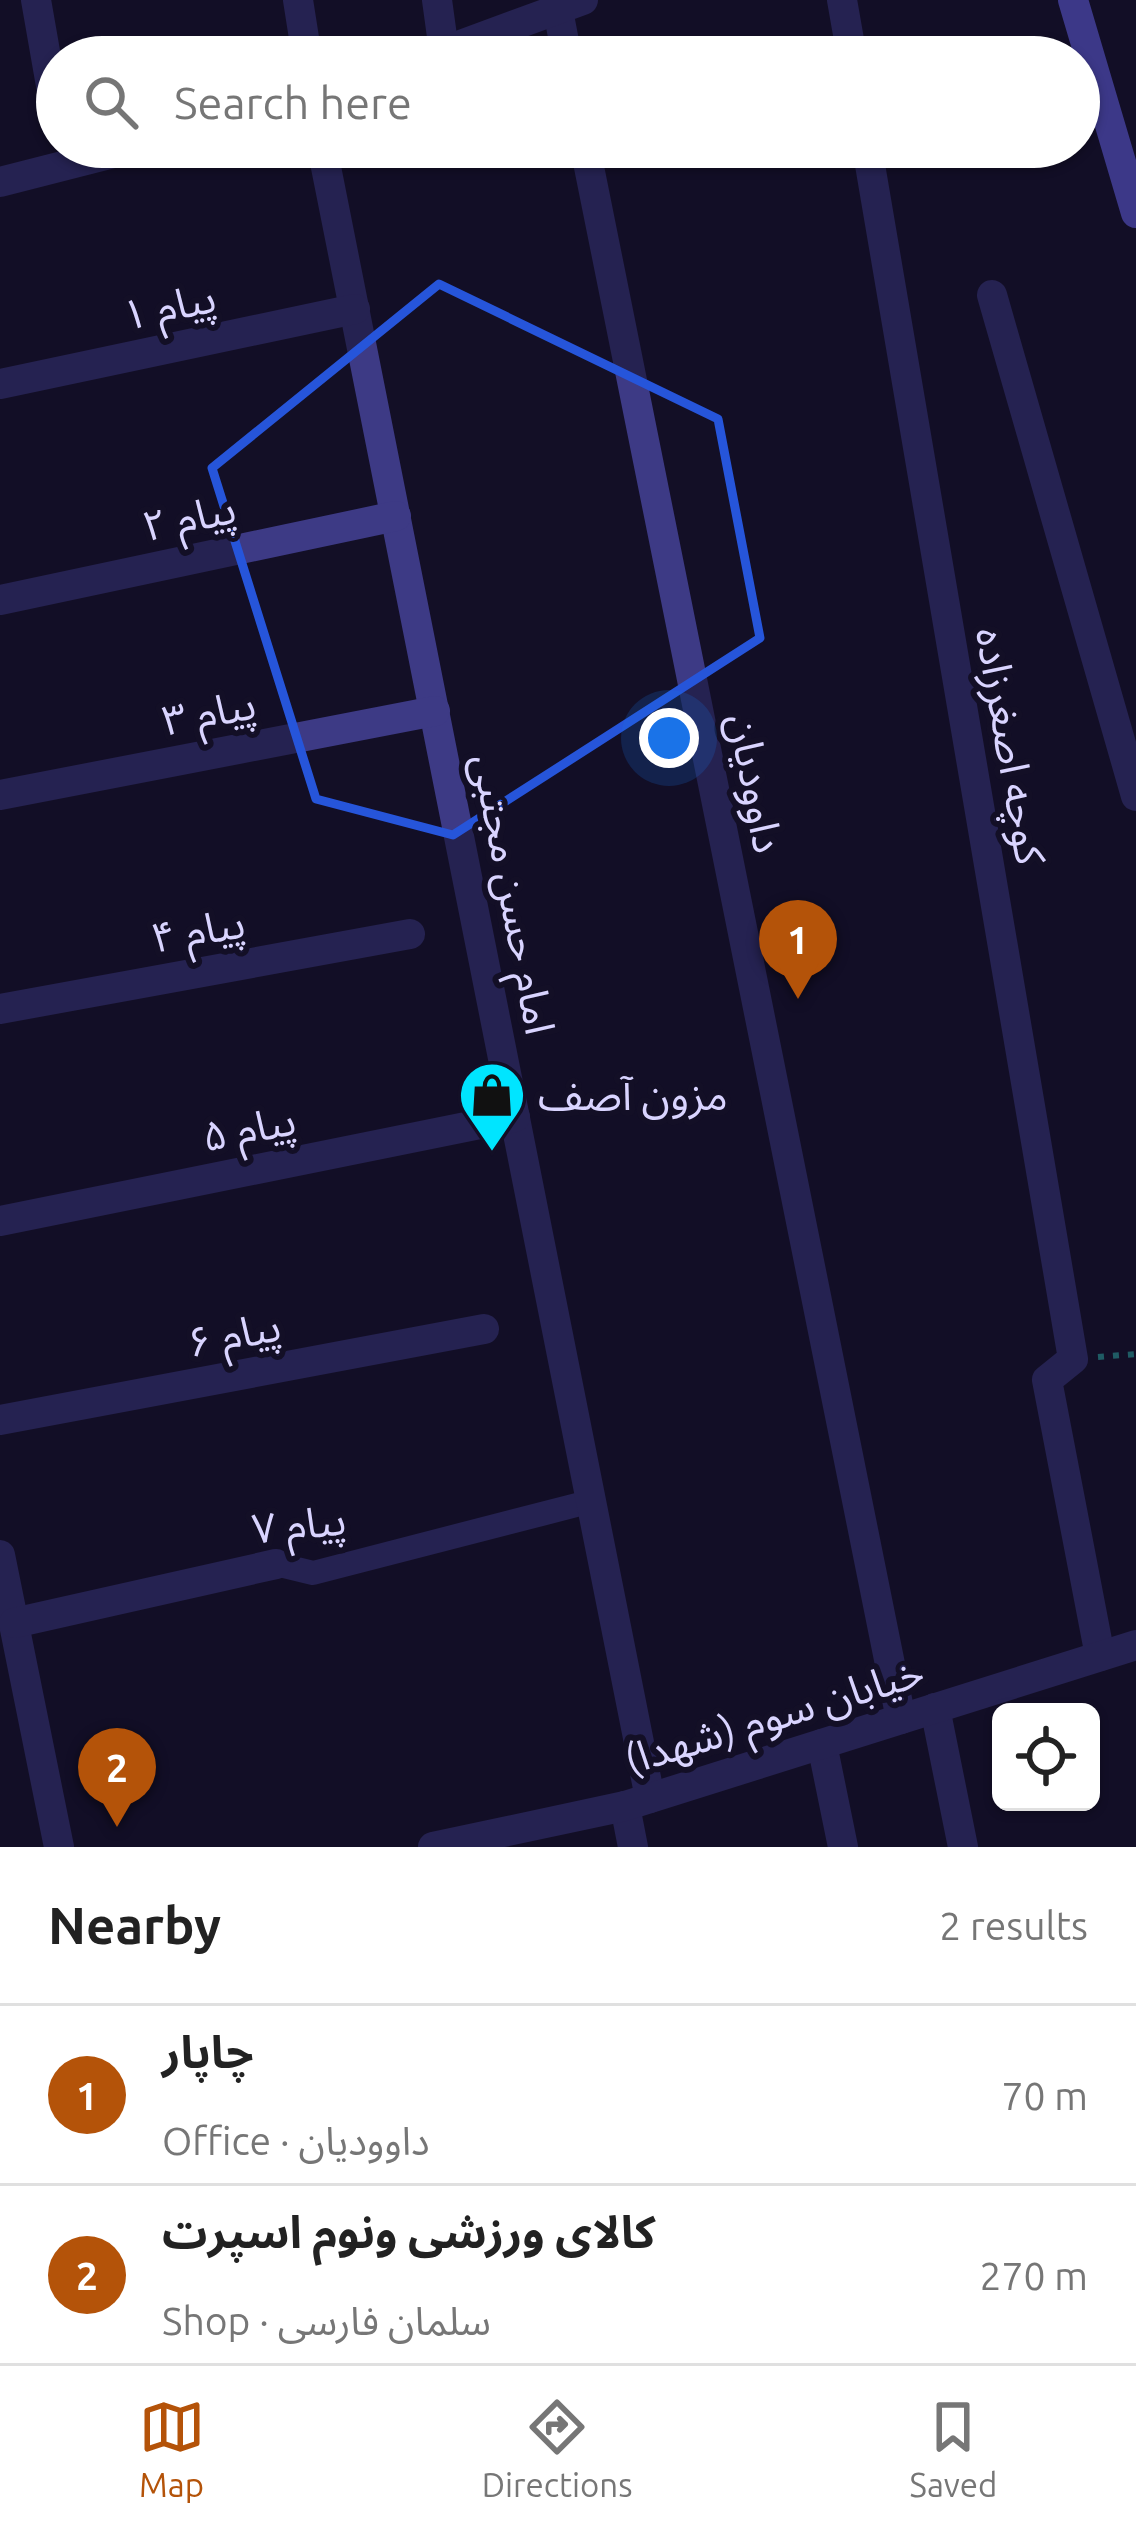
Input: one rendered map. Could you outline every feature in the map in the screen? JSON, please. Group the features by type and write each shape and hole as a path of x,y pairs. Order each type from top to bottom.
{"main road":[{"path":"1073,0 1084,36"},
{"path":"1100,90 1135,207"}],"street":[{"path":"36,0 42,36"},
{"path":"298,0 304,36"},
{"path":"436,36 437,0"},
{"path":"842,0 848,36"},
{"path":"482,36 565,3 566,36"},
{"path":"0,182 36,167"},
{"name":"امام حسن مجتبی","path":"326,168 592,1501 638,1802 633,1847"},
{"name":"داوودیان","path":"589,168 902,1719"},
{"name":"کوچه اصغرزاده","path":"871,168 1072,1359 1047,1380 1100,1656"},
{"path":"992,296 1136,796"},
{"name":"پیام ۱","path":"0,384 355,310"},
{"name":"پیام ۲","path":"0,600 396,516"},
{"name":"پیام ۳","path":"0,795 435,710"},
{"name":"پیام ۴","path":"0,1009 410,934"},
{"name":"پیام ۵","path":"0,1221 515,1117"},
{"name":"پیام ۶","path":"0,1420 484,1329"},
{"name":"پیام ۷","path":"14,1623 276,1564 313,1573 592,1501"},
{"path":"0,1555 59,1847"},
{"name":"خیابان سوم (شهدا)","path":"433,1847 638,1802 1136,1645"},
{"path":"935,1708 963,1847"},
{"path":"822,1744 843,1847"}],"highlighted area":[{"path":"439,284 718,419 760,638 453,835 316,799 212,468"}],"place":[{"name":"چاپار","path":"798,999"},
{"name":"مزون آصف","path":"492,1154"},
{"name":"کالای ورزشی ونوم اسپرت","path":"117,1827"}]}
